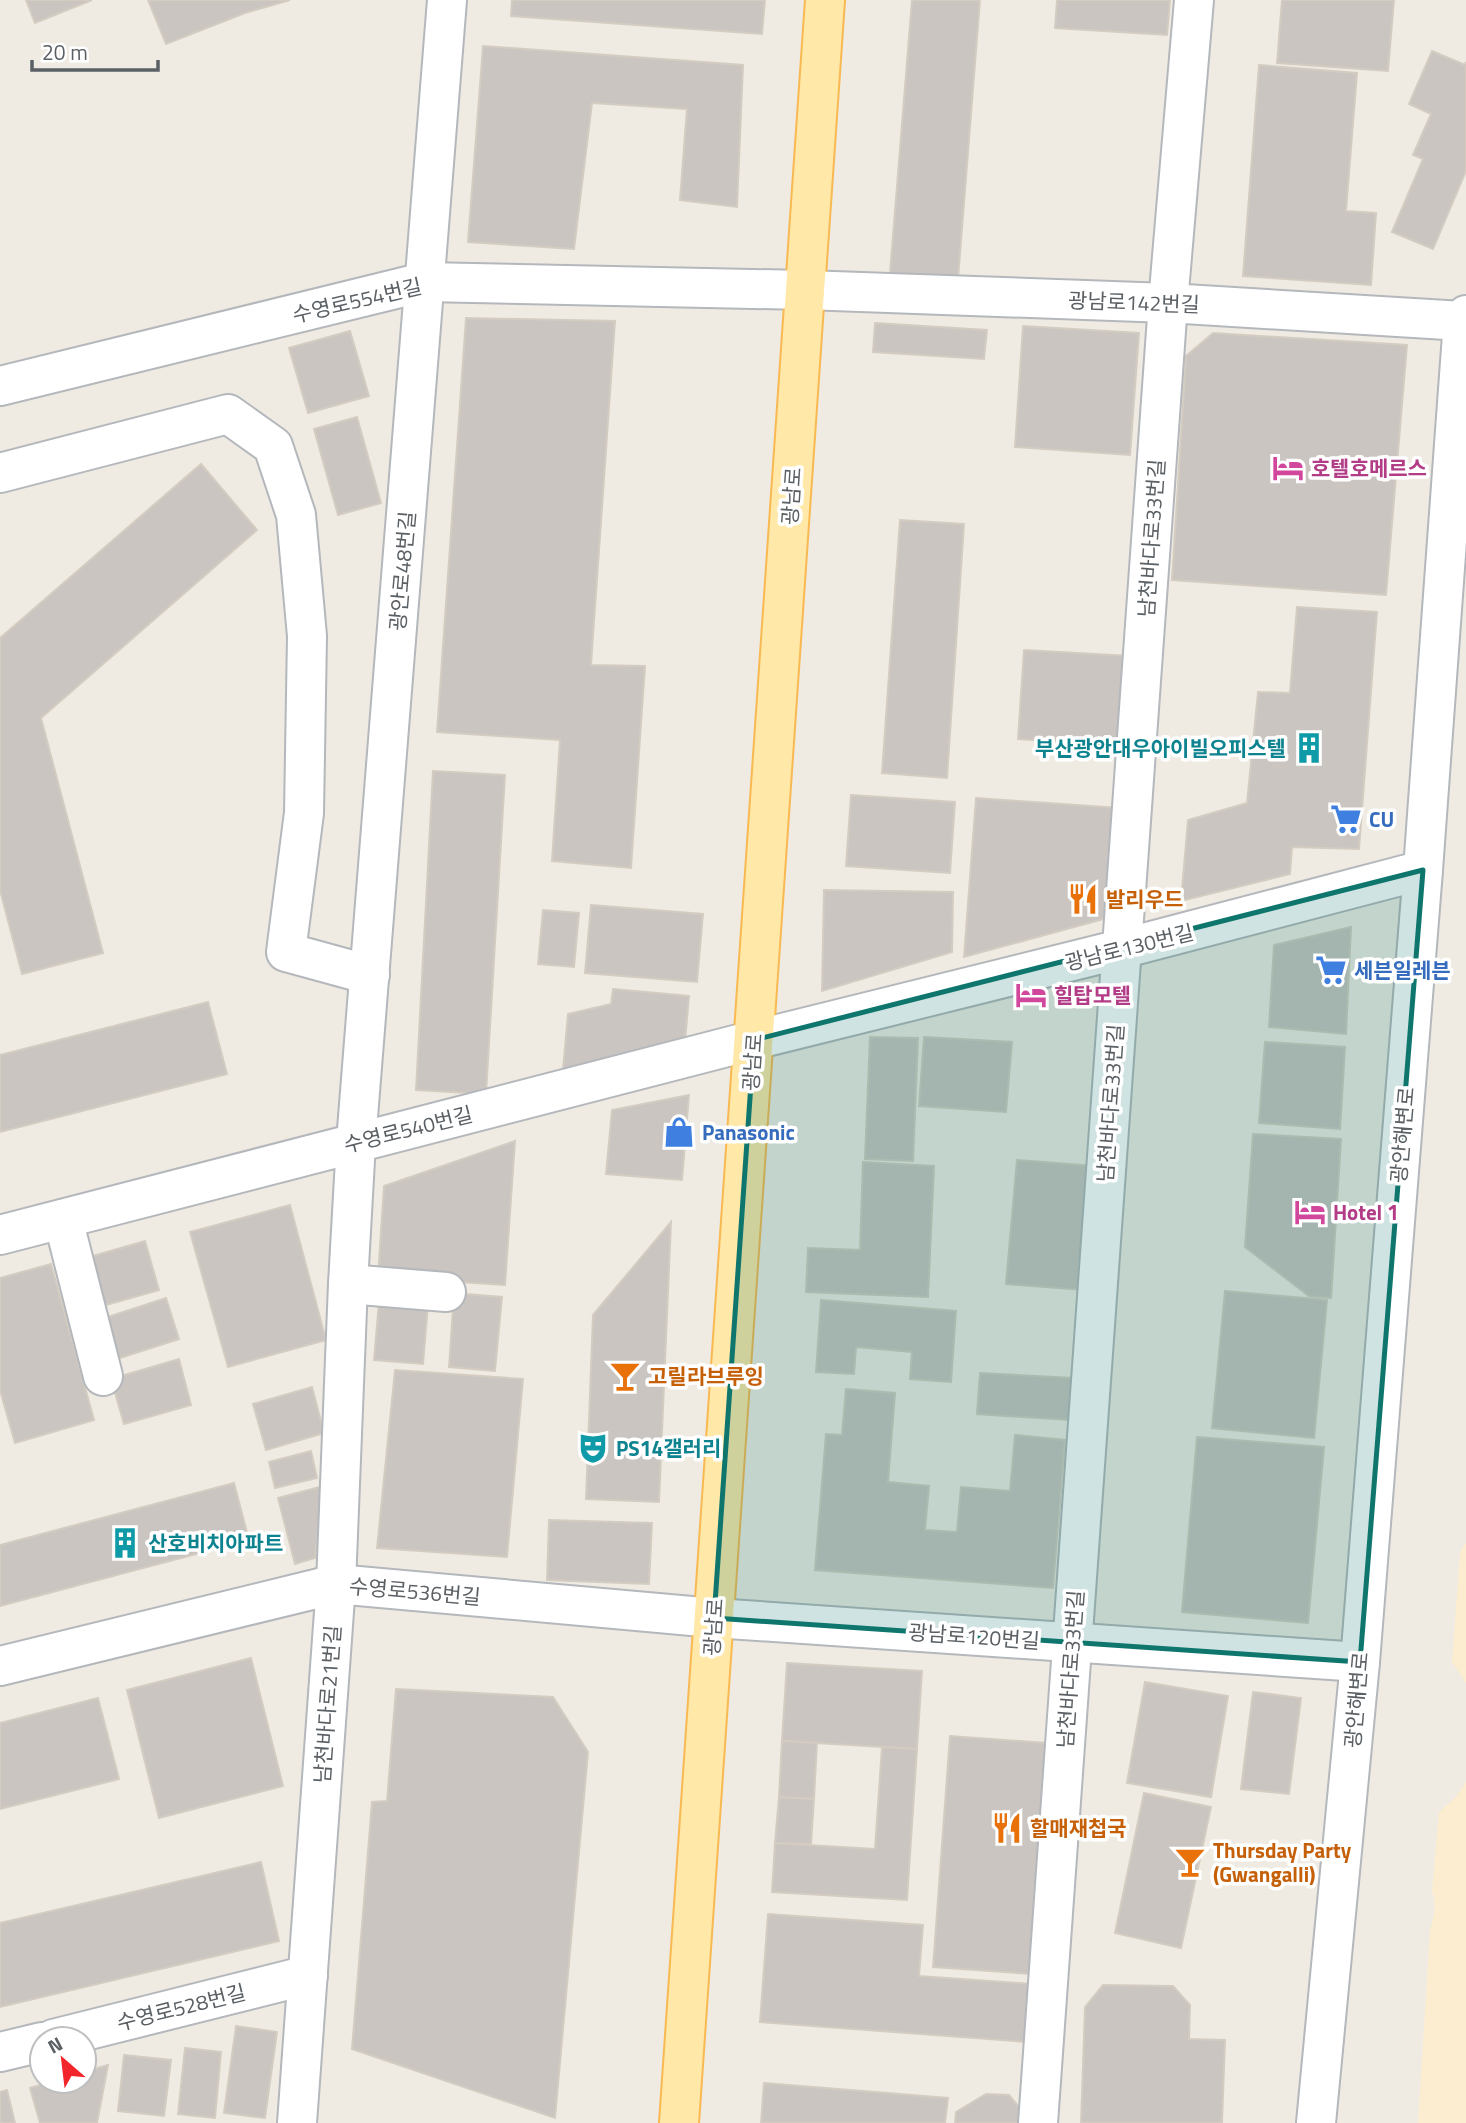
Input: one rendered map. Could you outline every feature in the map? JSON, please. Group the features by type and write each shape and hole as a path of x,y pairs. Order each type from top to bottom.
{"main road":[{"name":"광남로","path":"679,2123 825,0"}],"street":[{"name":"광안로48번길","path":"356,1142 447,0"},
{"name":"남천바다로33번길","path":"1038,2123 1168,303 1194,0"},
{"name":"수영로554번길","path":"0,386 424,282 805,290"},
{"name":"광남로142번길","path":"805,290 1465,317"},
{"name":"광안해변로","path":"1316,2123 1360,1662 1465,317"},
{"path":"0,473 228,414 272,446 296,515 307,636 304,813 286,952 370,975"},
{"name":"광남로130번길","path":"754,1040 1121,949 1423,870"},
{"name":"수영로540번길","path":"0,1235 754,1040"},
{"name":"남천바다로21번길","path":"297,2123 336,1584 356,1142"},
{"path":"63,1219 103,1376"},
{"path":"348,1284 446,1293"},
{"name":"수영로536번길","path":"0,1666 336,1584 714,1618"},
{"name":"광남로120번길","path":"714,1618 1360,1662"},
{"name":"수영로528번길","path":"98,2028 308,1975"},
{"path":"0,2052 28,2045"}],"highlighted area":[{"path":"1423,870 1360,1662 714,1618 754,1040"}],"sand":[{"path":"1466,1543 1466,1683 1452,1662 1460,1552"},
{"path":"1466,1782 1466,2123 1418,2123 1439,1812 1455,1798"}],"building":[{"path":"26,0 92,0 35,23"},
{"path":"148,0 290,0 245,13 166,44"},
{"path":"512,0 765,0 762,34 511,16"},
{"path":"912,0 980,0 958,279 890,273"},
{"path":"1057,0 1170,0 1167,35 1055,28"},
{"path":"1282,0 1394,0 1388,71 1277,63"},
{"path":"483,46 743,65 737,207 680,200 687,109 592,103 574,249 468,242"},
{"path":"1432,51 1465,65 1466,62 1466,171 1433,249 1392,232 1423,159 1413,155 1431,114 1409,104"},
{"path":"1259,65 1357,73 1346,211 1376,213 1371,285 1243,276"},
{"path":"466,318 615,321 591,665 645,666 631,868 552,861 560,740 437,732"},
{"path":"875,323 987,330 984,359 873,352"},
{"path":"1023,326 1139,333 1130,455 1015,447"},
{"path":"350,331 369,396 308,413 289,348"},
{"name":"호텔호메르스","path":"1213,333 1407,345 1386,595 1172,580 1186,356"},
{"path":"357,417 381,503 338,515 314,429"},
{"path":"201,464 257,530 41,718 103,953 22,974 0,890 0,638"},
{"path":"900,520 964,524 947,778 882,773"},
{"name":"부산광안대우아이빌오피스텔","path":"1297,607 1377,612 1359,849 1292,847 1290,874 1181,901 1188,820 1247,803 1258,692 1290,693"},
{"path":"1024,650 1129,656 1123,746 1018,739"},
{"path":"433,771 505,775 486,1094 416,1090"},
{"path":"851,795 955,802 950,873 846,866"},
{"path":"976,798 1118,808 1111,917 964,957"},
{"path":"824,890 953,892 952,952 822,991"},
{"path":"591,905 703,914 697,982 585,973"},
{"path":"543,910 579,913 574,967 538,964"},
{"path":"1351,927 1346,1034 1269,1027 1274,945"},
{"path":"613,989 689,996 685,1042 562,1080 568,1014 611,1004"},
{"path":"208,1002 227,1074 0,1132 0,1055"},
{"path":"870,1037 918,1038 913,1161 865,1159"},
{"path":"924,1037 1012,1042 1006,1112 919,1106"},
{"path":"1265,1042 1345,1047 1340,1129 1259,1123"},
{"path":"689,1095 682,1180 606,1174 612,1110"},
{"path":"1253,1134 1341,1139 1331,1298 1309,1296 1245,1247"},
{"path":"515,1141 505,1285 378,1277 384,1186"},
{"path":"1017,1160 1094,1166 1084,1290 1006,1284"},
{"path":"863,1162 934,1166 928,1297 806,1292 808,1248 860,1250"},
{"path":"290,1205 326,1340 228,1367 190,1232"},
{"path":"671,1222 659,1502 586,1499 593,1315"},
{"path":"145,1241 159,1290 99,1307 86,1258"},
{"path":"51,1264 94,1420 15,1443 0,1390 0,1278"},
{"path":"1225,1291 1327,1300 1314,1438 1212,1428"},
{"path":"454,1293 502,1297 495,1371 449,1367"},
{"path":"166,1298 179,1339 117,1359 105,1318"},
{"path":"821,1300 956,1311 951,1382 910,1379 912,1352 856,1347 854,1374 816,1372"},
{"path":"379,1301 428,1305 423,1364 374,1360"},
{"path":"179,1359 191,1405 124,1424 111,1379"},
{"path":"395,1370 523,1379 507,1557 377,1548"},
{"path":"980,1373 1073,1378 1070,1420 977,1414"},
{"path":"312,1387 324,1433 266,1450 253,1404"},
{"path":"846,1389 895,1393 888,1482 929,1486 925,1530 957,1532 961,1487 1010,1491 1015,1435 1065,1440 1053,1588 815,1570 826,1434 842,1435"},
{"path":"1197,1437 1324,1447 1308,1623 1182,1612"},
{"path":"311,1451 317,1478 275,1488 269,1462"},
{"name":"산호비치아파트","path":"234,1483 249,1540 0,1606 0,1545"},
{"path":"323,1486 315,1558 295,1564 278,1498"},
{"path":"549,1520 652,1523 649,1584 547,1580"},
{"path":"251,1658 283,1786 159,1818 127,1690"},
{"path":"787,1663 922,1671 917,1749 782,1741"},
{"path":"1145,1682 1228,1696 1211,1797 1127,1783"},
{"path":"396,1689 553,1697 588,1752 555,2118 352,2049 372,1802 387,1801"},
{"path":"1253,1692 1301,1698 1289,1794 1241,1789"},
{"path":"98,1698 119,1779 0,1809 0,1723"},
{"path":"950,1736 1047,1743 1031,1974 933,1967"},
{"path":"782,1741 817,1743 814,1799 779,1797"},
{"path":"882,1747 917,1749 907,1900 772,1892 775,1843 875,1849"},
{"path":"1144,1793 1211,1807 1181,1948 1115,1933"},
{"path":"779,1797 814,1799 811,1844 775,1843"},
{"path":"261,1862 279,1941 0,2007 0,1923"},
{"path":"768,1914 923,1925 919,1976 1032,1984 1027,2042 760,2022"},
{"path":"1103,1985 1173,1986 1190,2005 1189,2039 1225,2040 1222,2123 1081,2123 1085,2007"},
{"path":"236,2026 277,2032 265,2118 224,2113"},
{"path":"185,2048 221,2052 215,2118 178,2114"},
{"path":"124,2055 171,2060 164,2116 118,2111"},
{"path":"108,2065 97,2123 40,2123 32,2095 98,2095 98,2068"},
{"path":"764,2083 948,2098 945,2123 761,2123"},
{"path":"7,2090 15,2123 0,2123 0,2092"},
{"path":"986,2094 1009,2095 1030,2123 955,2123 956,2112"}],"place":[{"name":"호텔호메르스","path":"1288,468"},
{"name":"부산광안대우아이빌오피스텔","path":"1309,748"},
{"name":"CU","path":"1346,819"},
{"name":"발리우드","path":"1083,899"},
{"name":"세븐일레븐","path":"1331,970"},
{"name":"힐탑모텔","path":"1031,995"},
{"name":"Panasonic","path":"679,1132"},
{"name":"Hotel 1","path":"1310,1212"},
{"name":"고릴라브루잉","path":"625,1376"},
{"name":"PS14갤러리","path":"593,1448"},
{"name":"산호비치아파트","path":"125,1543"},
{"name":"할매재첩국","path":"1007,1828"},
{"name":"Thursday Party (Gwangalli)","path":"1190,1862"}]}
